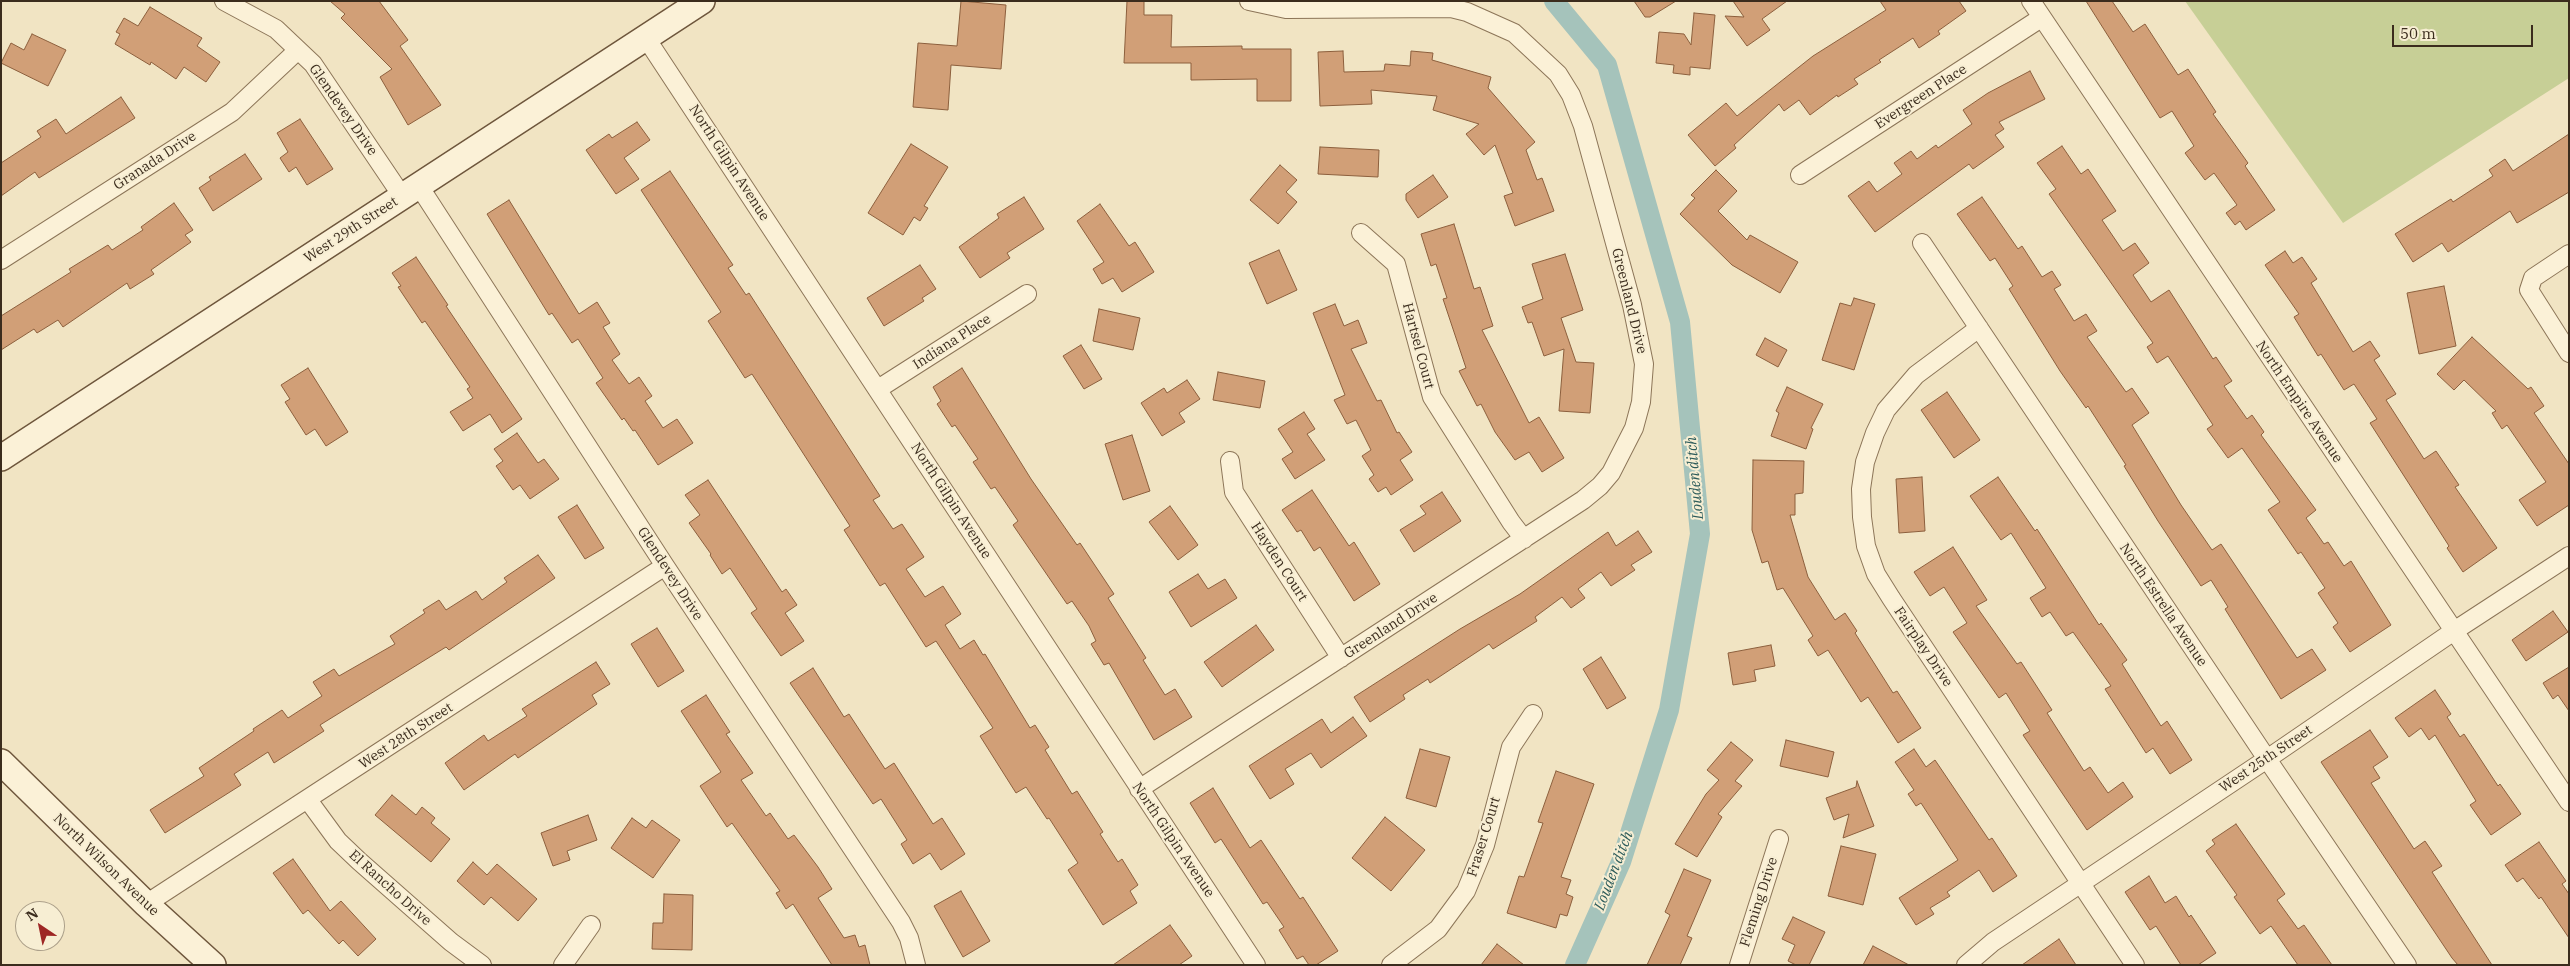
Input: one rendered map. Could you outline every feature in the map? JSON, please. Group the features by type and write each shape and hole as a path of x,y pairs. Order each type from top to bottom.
{"main road":[{"name":"West 29th Street","path":"1,458 702,1"},
{"name":"North Wilson Avenue","path":"1,762 146,904 213,965"}],"street":[{"name":"Glendevey Drive","path":"224,1 276,28 321,73 410,191 665,566 901,922 909,938 916,965"},
{"name":"Greenland Drive","path":"1139,790 1524,539 1600,486 1611,473 1628,443 1641,402 1644,364 1632,305 1583,126 1572,95 1558,74 1526,42 1498,25 1467,12 1451,8 1286,9 1249,1"},
{"name":"North Empire Avenue","path":"2031,1 2569,802"},
{"name":"Evergreen Place","path":"1800,175 2041,18"},
{"name":"North Gilpin Avenue","path":"646,38 878,389 1139,790 1256,965"},
{"name":"Granada Drive","path":"1,260 232,112 298,50"},
{"name":"Hartsel Court","path":"1361,233 1396,264 1432,397 1511,522 1524,539"},
{"name":"North Estrella Avenue","path":"1922,243 2407,965"},
{"path":"2569,254 2533,278 2529,290 2569,353"},
{"name":"Indiana Place","path":"878,389 1027,294"},
{"name":"Fairplay Drive","path":"1979,328 1916,375 1886,410 1875,433 1863,480 1862,517 1866,546 1876,574 1891,598 2135,965"},
{"name":"Hayden Court","path":"1230,461 1234,492 1341,658"},
{"name":"West 25th Street","path":"1966,965 1993,942 2267,759 2454,631 2569,556"},
{"name":"West 28th Street","path":"146,904 665,566"},
{"name":"Fraser Court","path":"1391,965 1438,929 1466,891 1485,845 1511,747 1533,714"},
{"name":"El Rancho Drive","path":"308,800 338,841 359,861 451,942 482,965"},
{"name":"Fleming Drive","path":"1739,965 1780,839"},
{"path":"563,965 591,926"}],"green space":[{"path":"2185,1 2569,1 2569,78 2343,223"}],"building":[{"path":"330,1 379,1 408,40 400,46 441,105 408,125 380,77 392,69 341,18 345,14"},
{"path":"961,1 1006,5 1001,69 951,65 948,110 913,107 918,43 957,46"},
{"path":"1127,1 1144,1 1144,15 1172,15 1171,47 1242,46 1242,49 1291,49 1291,101 1257,101 1257,79 1191,80 1191,63 1124,63"},
{"path":"1634,1 1676,1 1650,17 1645,17"},
{"path":"1733,1 1787,1 1762,19 1770,30 1747,46 1725,16 1744,17"},
{"path":"1880,1 1959,1 1966,11 1938,31 1940,34 1919,48 1913,38 1879,60 1881,62 1854,79 1858,84 1838,97 1837,95 1810,115 1799,100 1784,111 1779,104 1734,145 1736,148 1715,166 1688,135 1726,103 1737,116 1813,56 1886,10"},
{"path":"2086,1 2112,1 2133,32 2145,24 2178,75 2188,69 2216,112 2213,114 2248,163 2245,166 2275,210 2246,230 2240,221 2235,225 2226,213 2237,205 2214,173 2205,180 2185,153 2194,146 2172,111 2160,118"},
{"path":"150,7 202,38 197,46 220,62 206,82 184,67 176,79 151,62 150,65 115,44 120,34 116,32 124,18 138,26"},
{"path":"1694,13 1715,15 1710,69 1690,67 1690,75 1673,73 1674,65 1656,63 1659,32 1684,34 1691,45"},
{"path":"32,34 66,50 48,86 1,63 11,43 24,50"},
{"path":"1343,51 1344,72 1384,71 1385,64 1410,66 1411,51 1433,53 1432,60 1491,77 1488,88 1535,142 1526,150 1537,180 1542,178 1554,211 1515,226 1504,196 1513,193 1495,145 1484,155 1466,134 1479,124 1433,110 1437,96 1371,90 1372,104 1320,106 1318,52"},
{"path":"2030,71 2045,99 1999,122 2004,129 1995,135 2004,147 1973,169 1969,164 1875,232 1848,196 1869,181 1877,192 1902,174 1894,163 1911,151 1917,159 1936,145 1938,148 1972,124 1963,110 1988,93"},
{"path":"121,97 135,118 39,178 35,172 1,196 1,163 41,137 37,131 56,119 66,134"},
{"path":"300,119 333,169 307,185 296,167 289,172 280,158 288,152 277,133"},
{"path":"637,122 650,140 624,158 639,179 616,194 586,150 609,134 612,138"},
{"path":"2569,134 2569,192 2517,223 2510,211 2448,252 2442,243 2413,262 2395,234 2451,199 2453,202 2493,176 2489,170 2505,159 2513,171"},
{"path":"911,144 948,167 924,206 928,208 920,221 914,217 903,235 868,213"},
{"path":"2062,146 2081,174 2088,169 2116,211 2102,220 2123,251 2135,243 2149,263 2133,275 2151,302 2169,290 2213,359 2216,357 2232,381 2224,386 2247,419 2252,415 2264,432 2261,435 2316,510 2306,518 2324,544 2328,542 2344,566 2351,561 2391,625 2350,652 2333,627 2338,623 2318,593 2325,588 2301,552 2298,554 2268,510 2280,502 2242,448 2228,458 2207,429 2213,425 2168,356 2157,363 2147,347 2153,343 2049,194 2056,189 2037,163"},
{"path":"1320,147 1379,150 1378,177 1318,174"},
{"path":"245,154 262,179 213,211 199,188 211,180 209,177"},
{"path":"1280,165 1297,180 1286,192 1297,202 1278,224 1250,200"},
{"path":"1716,170 1737,191 1718,211 1747,240 1750,235 1798,262 1780,293 1732,265 1680,214 1695,198 1691,195"},
{"path":"670,171 733,265 728,268 746,295 749,293 880,496 873,500 893,529 902,524 924,557 906,569 925,597 943,586 961,614 945,625 960,649 974,640 983,655 985,654 1030,728 1035,725 1049,747 1045,750 1072,794 1077,791 1103,832 1100,834 1118,862 1122,859 1138,885 1130,891 1137,903 1103,925 1068,870 1078,863 1049,818 1047,819 1026,787 1016,793 980,736 993,728 936,641 926,647 885,583 880,586 844,530 850,526 752,374 745,378 708,321 721,312 641,190"},
{"path":"1433,175 1448,197 1418,218 1406,200 1406,194"},
{"path":"1024,197 1044,229 1007,253 1010,258 980,278 959,247 999,218 997,214"},
{"path":"1982,197 2018,249 2022,246 2042,277 2052,271 2061,285 2054,289 2074,321 2086,314 2097,331 2087,337 2126,392 2132,388 2149,413 2132,425 2181,505 2212,550 2221,544 2297,658 2312,649 2326,670 2281,699 2225,609 2228,607 2211,580 2201,586 2158,521 2124,466 2126,465 2088,406 2086,408 2060,371 2009,289 2013,286 1995,258 1990,261 1957,214"},
{"path":"509,200 579,314 597,302 610,323 603,327 620,354 612,360 629,384 639,377 652,396 645,401 663,428 677,419 693,443 658,465 635,430 633,431 624,418 622,420 596,383 603,378 578,339 572,343 552,313 549,315 487,214"},
{"path":"174,203 193,230 185,235 191,242 151,270 154,274 130,289 127,283 63,327 58,320 37,333 34,329 1,350 1,316 71,272 69,269 108,245 112,250 143,230 141,227"},
{"path":"1100,204 1129,246 1135,242 1154,272 1122,292 1113,278 1102,284 1093,269 1104,262 1077,221"},
{"path":"1454,224 1474,289 1480,287 1493,326 1482,330 1529,423 1539,417 1564,458 1542,472 1529,452 1515,460 1495,432 1481,404 1477,406 1459,371 1466,368 1443,299 1447,298 1436,264 1431,266 1421,234"},
{"path":"1279,250 1297,290 1267,304 1249,263"},
{"path":"2285,251 2293,263 2302,257 2317,279 2311,283 2353,352 2370,341 2380,356 2374,360 2396,394 2386,400 2424,459 2436,451 2459,485 2455,487 2497,548 2463,572 2447,548 2449,546 2370,423 2377,419 2354,384 2344,390 2321,354 2318,356 2294,317 2299,314 2265,265"},
{"path":"1565,254 1583,310 1561,318 1576,362 1594,363 1590,413 1559,411 1564,349 1544,356 1532,322 1528,323 1522,307 1543,299 1532,264"},
{"path":"416,257 448,305 446,306 522,419 502,433 490,414 463,431 450,412 473,398 467,389 470,387 425,321 422,323 398,287 401,286 392,273"},
{"path":"920,265 936,289 922,298 924,301 884,326 867,298"},
{"path":"2444,286 2456,346 2419,354 2407,293"},
{"path":"1854,298 1875,304 1854,370 1822,360 1840,303 1851,306"},
{"path":"1335,304 1344,326 1358,320 1367,343 1351,349 1377,401 1381,400 1397,433 1399,432 1412,452 1400,460 1413,480 1391,495 1386,487 1378,492 1369,479 1374,475 1362,456 1371,450 1356,420 1347,424 1334,400 1345,395 1313,313"},
{"path":"1099,309 1140,318 1133,350 1093,341"},
{"path":"2472,337 2528,389 2531,387 2544,406 2534,413 2569,464 2569,505 2537,526 2519,500 2546,482 2507,425 2502,429 2492,413 2496,411 2464,380 2454,390 2437,374"},
{"path":"1765,338 1787,350 1778,367 1756,355"},
{"path":"1081,345 1102,379 1084,389 1063,356"},
{"path":"308,368 348,432 326,446 315,429 306,435 285,402 290,399 281,385"},
{"path":"962,368 1031,479 1077,545 1080,543 1114,594 1108,598 1146,658 1143,660 1165,695 1175,689 1192,717 1154,740 1109,663 1104,665 1091,644 1096,641 1089,626 1072,601 1067,604 1013,525 1018,521 995,487 991,489 973,462 978,459 955,425 952,427 937,404 941,401 933,387"},
{"path":"1218,372 1265,381 1260,408 1213,400"},
{"path":"1187,380 1200,399 1179,413 1185,422 1162,436 1141,403 1164,388 1167,393"},
{"path":"1787,387 1823,404 1811,428 1813,429 1806,449 1771,436 1779,413 1776,411"},
{"path":"1947,392 1980,440 1954,458 1921,410"},
{"path":"1304,412 1315,429 1307,434 1325,460 1295,479 1282,459 1293,452 1278,429"},
{"path":"517,433 538,463 544,459 559,479 530,499 520,485 513,490 496,466 503,461 494,449"},
{"path":"1132,435 1150,491 1123,500 1105,444"},
{"path":"1753,460 1804,461 1803,493 1795,494 1795,515 1790,515 1808,577 1835,620 1845,613 1857,631 1855,633 1893,693 1897,691 1921,728 1898,743 1868,697 1861,702 1828,650 1818,656 1808,640 1813,636 1783,588 1777,590 1768,561 1762,563 1752,530"},
{"path":"1922,477 1925,531 1899,533 1896,479"},
{"path":"1998,477 2035,531 2037,529 2099,625 2101,623 2127,660 2122,664 2161,726 2167,721 2192,760 2170,774 2153,748 2146,753 2105,689 2111,686 2073,632 2066,636 2050,612 2042,617 2030,598 2046,588 2011,533 2001,540 1970,496"},
{"path":"708,480 782,592 786,589 797,605 785,613 804,641 781,656 751,613 757,609 730,568 722,574 711,554 689,523 700,515 685,495"},
{"path":"1312,490 1349,546 1354,542 1380,584 1354,601 1320,547 1314,551 1301,530 1297,532 1282,510"},
{"path":"1442,492 1461,521 1414,552 1400,530 1426,514 1420,506"},
{"path":"577,505 604,548 585,559 558,517"},
{"path":"1170,506 1198,545 1178,560 1149,522"},
{"path":"1638,531 1652,552 1631,565 1635,570 1611,586 1601,572 1578,589 1585,598 1571,608 1562,597 1535,617 1537,621 1493,649 1489,644 1430,683 1428,679 1403,695 1405,699 1370,722 1354,697 1460,629 1520,594 1608,532 1616,546"},
{"path":"1953,547 1987,600 1976,606 2017,664 2021,662 2052,710 2047,713 2084,771 2090,767 2108,793 2123,782 2133,797 2087,830 2023,735 2030,731 2006,693 1999,698 1953,632 1967,623 1944,587 1930,596 1914,572"},
{"path":"538,555 555,578 449,650 446,647 320,725 324,731 274,763 268,752 234,774 241,785 165,833 150,810 204,776 199,768 254,731 253,729 282,710 288,718 322,696 313,682 334,669 339,676 395,644 390,636 425,613 423,610 439,600 446,610 476,591 482,600 507,582 504,578"},
{"path":"1198,574 1208,589 1225,579 1237,598 1191,627 1169,592"},
{"path":"2553,611 2568,632 2526,661 2512,640"},
{"path":"1256,625 1274,650 1222,687 1204,662"},
{"path":"657,628 684,671 658,687 631,644"},
{"path":"1771,645 1775,666 1754,670 1756,681 1733,685 1728,653"},
{"path":"1601,657 1626,698 1607,709 1583,669"},
{"path":"596,662 610,684 592,695 597,704 518,758 515,754 464,790 445,763 484,735 488,741 527,716 522,709"},
{"path":"2569,667 2569,711 2558,695 2553,699 2543,683"},
{"path":"813,668 844,717 849,714 885,769 894,763 933,824 942,818 965,854 941,870 930,853 913,864 901,844 907,840 881,799 873,804 790,683"},
{"path":"2435,690 2451,714 2447,717 2460,737 2464,734 2498,786 2500,784 2521,814 2491,835 2470,805 2476,801 2435,735 2429,740 2421,728 2409,737 2395,718"},
{"path":"706,695 730,732 726,734 753,773 741,780 766,816 770,813 788,839 794,835 818,867 832,889 818,898 844,938 855,935 859,947 865,945 870,965 832,965 793,904 786,909 776,893 780,891 732,823 727,827 700,786 721,772 681,711"},
{"path":"1353,717 1367,736 1321,768 1311,753 1285,769 1294,784 1270,799 1249,766 1322,719 1331,733"},
{"path":"2370,730 2388,757 2373,767 2380,778 2371,783 2414,849 2425,841 2442,866 2432,872 2492,965 2458,965 2452,958 2321,762"},
{"path":"1786,740 1834,752 1828,777 1780,766"},
{"path":"1731,742 1753,760 1735,781 1742,786 1718,814 1722,817 1697,857 1675,844 1706,794 1719,780 1707,770"},
{"path":"1420,749 1450,757 1436,807 1406,798"},
{"path":"1914,749 1926,767 1935,760 1989,840 1992,838 2017,876 1993,892 1979,870 1947,892 1950,896 1930,908 1934,914 1916,925 1899,898 1958,860 1921,803 1916,806 1908,794 1914,790 1895,762"},
{"path":"1556,771 1594,784 1561,877 1571,880 1566,894 1573,897 1567,916 1560,914 1556,928 1507,913 1519,876 1524,877 1543,823 1538,822"},
{"path":"1857,781 1874,826 1843,838 1849,814 1834,820 1826,798 1856,787"},
{"path":"1213,788 1250,848 1261,840 1300,899 1303,897 1338,951 1316,965 1309,965 1303,956 1297,959 1279,930 1284,927 1267,902 1263,904 1221,839 1215,843 1190,803"},
{"path":"392,795 416,815 422,807 435,818 431,823 450,839 431,862 375,815"},
{"path":"588,815 597,840 567,851 570,860 553,866 541,833"},
{"path":"1385,817 1425,850 1391,891 1352,858"},
{"path":"632,818 646,828 652,820 680,840 653,878 611,848"},
{"path":"2236,824 2285,894 2277,900 2298,929 2304,925 2332,965 2298,965 2271,926 2260,934 2234,897 2237,895 2206,851 2215,844 2212,840"},
{"path":"2539,842 2566,881 2562,884 2569,894 2569,938 2541,897 2539,899 2523,878 2517,882 2505,865"},
{"path":"1841,846 1876,854 1863,905 1828,896"},
{"path":"293,859 330,911 341,901 376,939 358,956 343,940 339,944 308,910 303,914 273,873"},
{"path":"473,862 487,875 497,864 537,899 518,921 491,897 484,905 457,881"},
{"path":"1684,869 1711,880 1687,936 1692,938 1680,965 1647,965 1670,915 1665,912"},
{"path":"2149,876 2165,903 2176,896 2216,953 2198,965 2181,965 2156,926 2150,930 2125,892"},
{"path":"961,891 990,941 963,957 934,906"},
{"path":"664,894 693,895 692,950 652,949 653,923 663,923"},
{"path":"1793,917 1825,932 1809,965 1796,965 1788,961 1795,945 1782,939"},
{"path":"1170,925 1192,956 1179,965 1113,965"},
{"path":"2059,939 2076,965 2022,965"},
{"path":"1497,944 1524,965 1481,965"},
{"path":"1873,946 1909,965 1863,965"}],"waterway":[{"name":"Louden ditch","path":"1554,1 1607,65 1680,322 1700,534 1669,710 1621,862 1575,965"}]}
